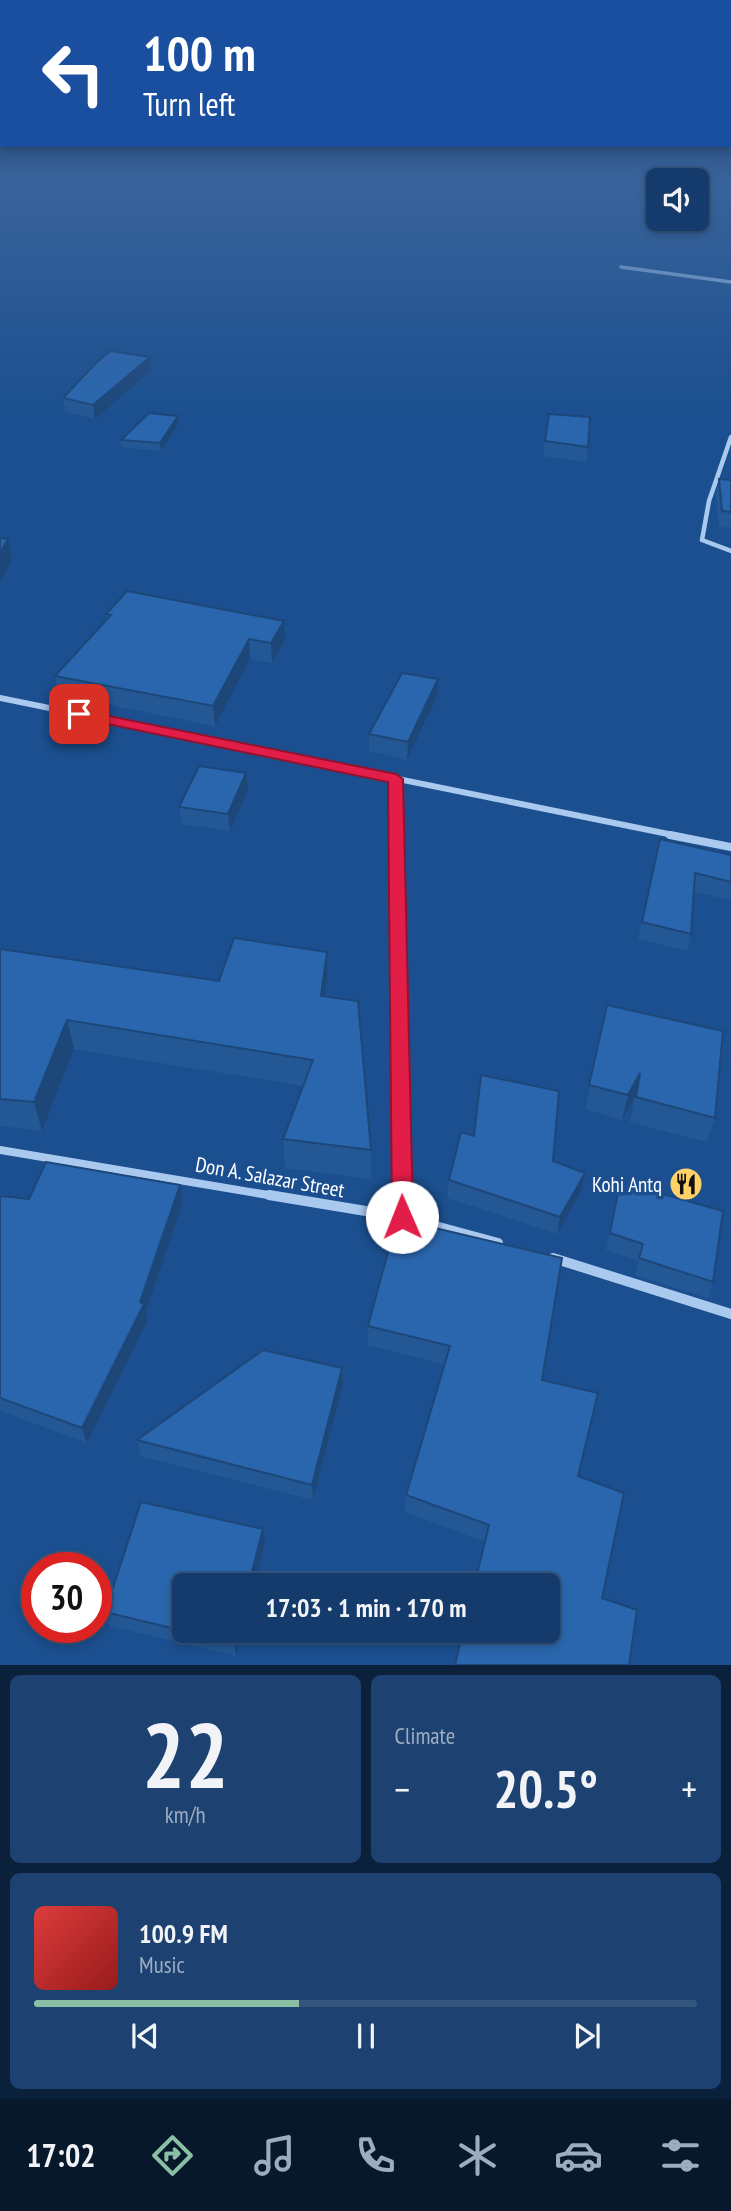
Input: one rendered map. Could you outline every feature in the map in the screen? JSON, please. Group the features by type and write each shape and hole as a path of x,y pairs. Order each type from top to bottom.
{"street":[{"path":"621,267 731,282"},
{"path":"731,437 709,501 702,540 731,551"},
{"path":"0,698 731,847"},
{"path":"396,779 402,1217"},
{"name":"Don A. Salazar Street","path":"0,1150 402,1217 504,1245"},
{"path":"542,1255 731,1314"}],"building":[{"path":"110,351 150,357 93,405 63,398 97,362"},
{"path":"149,413 178,416 160,443 121,440"},
{"path":"549,414 590,417 588,447 545,441"},
{"path":"719,479 731,480 731,512 722,511"},
{"path":"0,538 8,539 0,553"},
{"path":"127,591 284,621 271,643 249,639 213,706 55,676 111,615 106,614"},
{"path":"402,673 438,679 408,742 369,734"},
{"path":"199,766 246,773 228,814 179,807"},
{"path":"660,839 731,855 731,882 695,873 691,934 642,922"},
{"path":"234,938 327,952 321,996 358,1001 371,1150 283,1139 313,1060 67,1020 34,1102 0,1099 0,949 219,981"},
{"path":"607,1005 723,1031 715,1118 636,1097 640,1073 628,1095 589,1085"},
{"path":"481,1075 559,1091 553,1161 585,1173 560,1217 449,1180 461,1132 474,1136"},
{"path":"46,1162 180,1185 140,1302 144,1304 82,1428 0,1398 0,1196 29,1199"},
{"path":"620,1182 723,1211 713,1282 639,1258 643,1244 610,1233"},
{"path":"397,1219 562,1258 542,1380 598,1393 578,1476 624,1493 602,1598 637,1610 629,1665 455,1665 460,1643 560,1643 560,1573 477,1573 489,1525 406,1495 450,1346 368,1326"},
{"path":"263,1350 342,1368 312,1485 137,1440"},
{"path":"141,1502 263,1529 251,1573 172,1573 172,1628 112,1614 112,1591"}],"place":[{"name":"Kohi Antq","path":"686,1184"}],"route":[{"path":"79,714 396,779 402,1217"}]}
